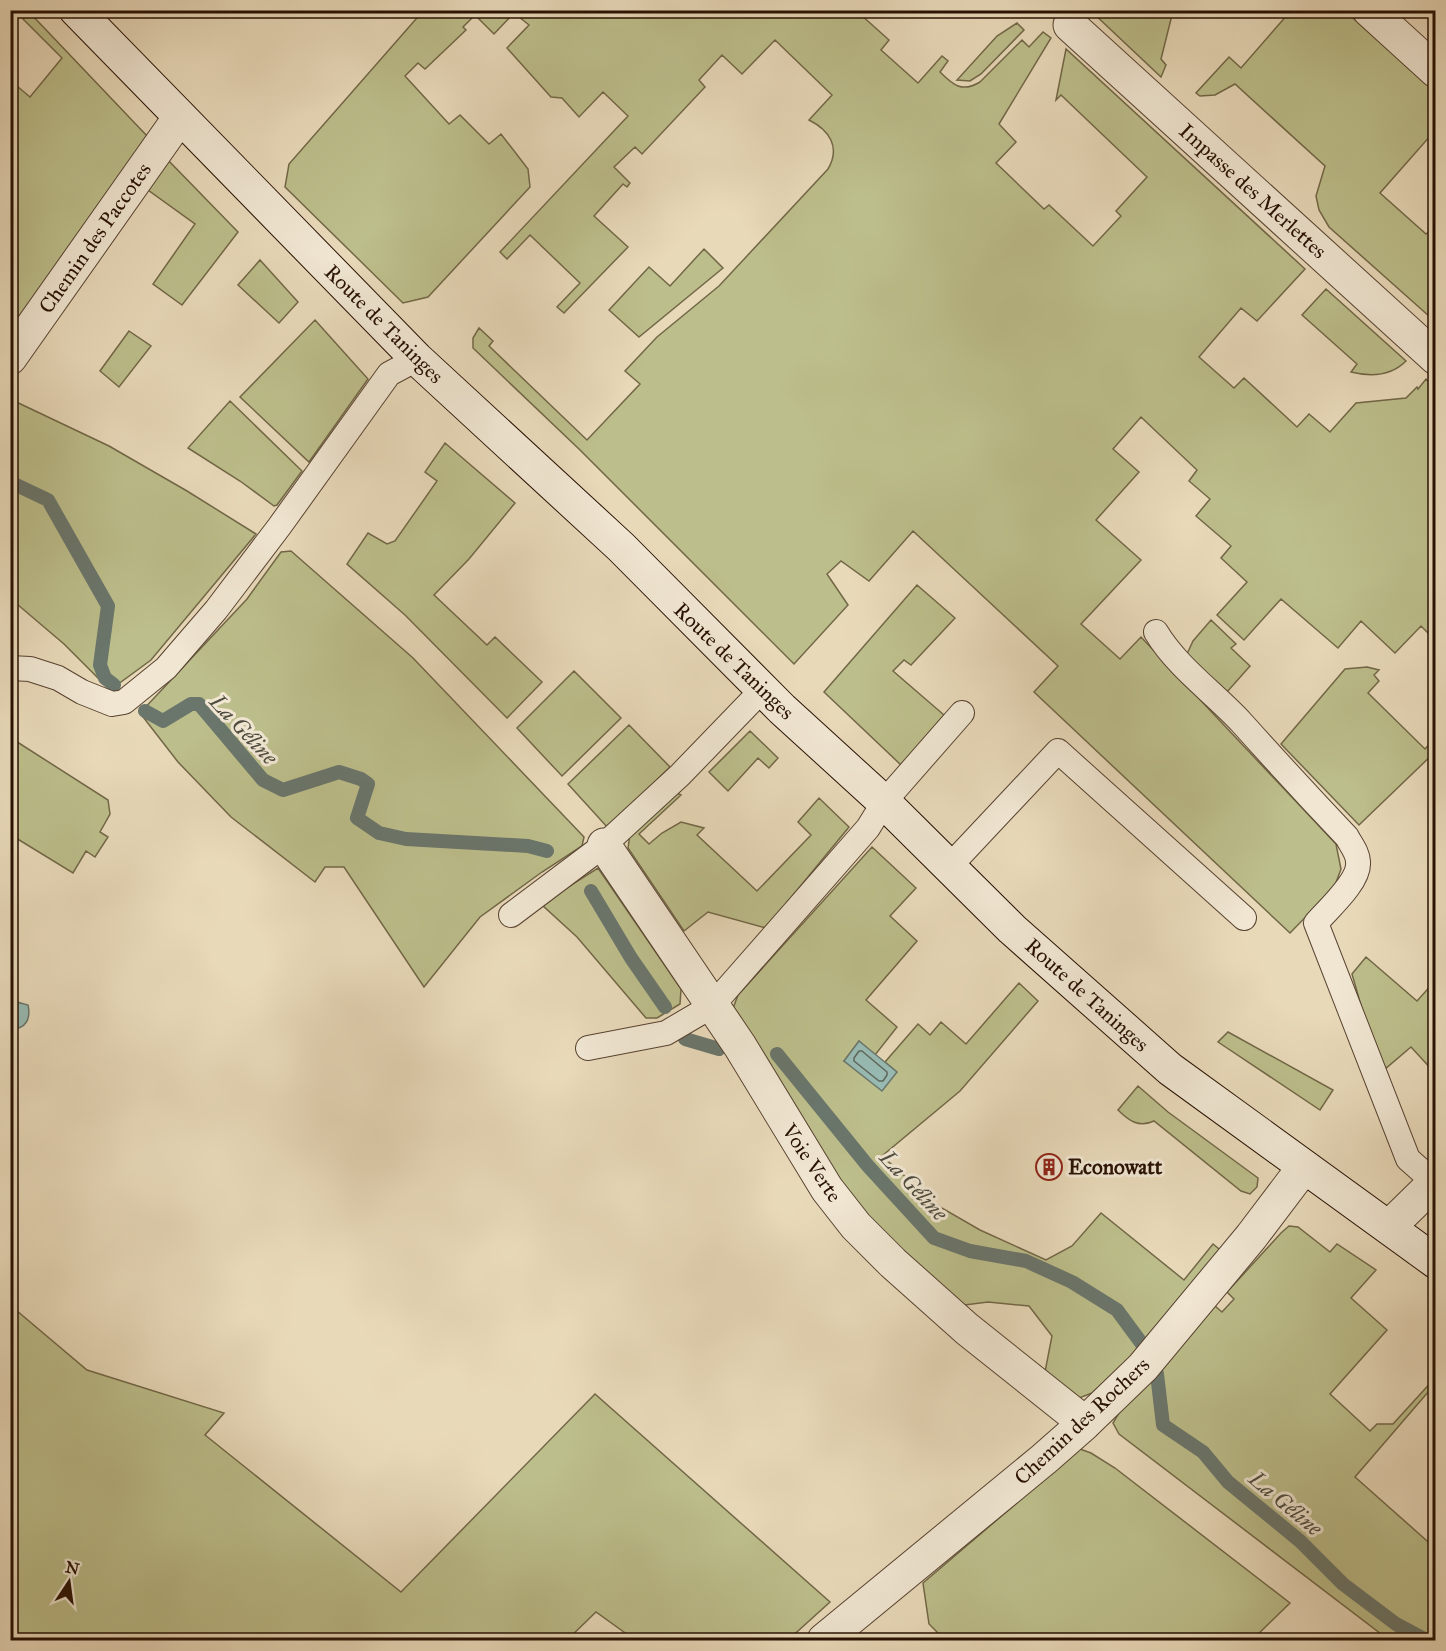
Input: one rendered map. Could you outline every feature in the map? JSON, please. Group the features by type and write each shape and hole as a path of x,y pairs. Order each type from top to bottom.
{"street":[{"name":"Route de Taninges","path":"76,10 417,359 621,547 763,689 884,802 1053,966 1170,1069 1436,1262"},
{"path":"1369,10 1436,71"},
{"name":"Impasse des Merlettes","path":"1070,25 1436,358"},
{"name":"Chemin des Paccotes","path":"10,358 180,117"},
{"name":"Voie Verte","path":"604,845 740,1046 827,1189 856,1226 893,1263 967,1329 1085,1423"},
{"name":"Chemin des Rochers","path":"824,1641 1085,1423 1143,1366 1251,1237 1304,1167"},
{"path":"1389,1227 1435,1182"}],"lane":[{"path":"10,668 30,669 58,678 82,692 112,704 124,702 166,668 216,610 389,374 417,359"},
{"path":"1156,632 1165,647 1240,722 1347,837 1357,855 1359,864 1356,875 1316,923 1408,1159 1435,1182"},
{"path":"511,915 604,845 680,775 763,689"},
{"path":"588,1048 666,1033 712,1006 868,828 884,802 962,713"},
{"path":"949,867 1058,751 1244,918"}],"green space":[{"path":"1284,10 1345,11 1435,91 1435,139 1431,135 1380,193 1426,234 1431,230 1435,234 1435,311 1430,317 1329,227 1319,210 1316,196 1325,166 1235,84 1215,95 1200,96 1196,93 1229,57 1241,68 1288,14"},
{"path":"423,11 863,11 860,14 889,40 881,50 918,83 942,56 948,61 940,72 949,81 963,87 980,82 1022,40 1029,47 1043,32 1051,38 999,124 1016,142 996,163 1044,209 1049,205 1093,246 1121,216 1116,211 1147,177 1061,95 1056,100 1066,49 1305,269 1257,321 1241,308 1199,357 1234,388 1244,378 1297,427 1309,414 1330,432 1356,403 1406,398 1426,379 1435,388 1435,640 1421,626 1395,653 1361,621 1338,648 1281,599 1244,640 1217,615 1247,582 1221,558 1231,546 1196,516 1210,499 1189,481 1197,470 1141,417 1113,449 1139,472 1096,520 1141,560 1081,624 1120,659 1141,637 1336,844 1341,869 1334,888 1290,933 1034,692 1058,666 913,531 869,581 841,561 827,574 848,605 794,664 579,449 473,348 473,338 479,328 493,341 489,346 587,440 640,384 625,371 657,337 719,286 828,169 833,153 831,140 822,129 809,120 832,95 775,40 742,74 722,55 699,80 705,87 642,154 635,147 614,167 630,183 627,187 623,184 594,216 628,247 564,313 557,307 580,283 530,235 507,259 500,252 628,116 603,92 579,117 562,98 551,97 507,48 529,25 514,13 494,34 475,15 463,27 466,30 425,69 418,63 405,76 449,124 460,115 489,144 501,134 528,169 530,187 428,297 403,303 285,187 289,164"},
{"path":"1091,11 1173,11 1161,59 1166,65 1161,77"},
{"path":"29,12 149,138 11,328 11,81 30,97 62,58 23,19"},
{"path":"1017,23 1024,30 981,74 970,81 957,80 997,36"},
{"path":"165,157 238,232 182,305 153,284 195,224 148,190"},
{"path":"704,249 723,268 639,337 609,310 649,267 670,286"},
{"path":"260,260 298,302 279,323 238,285"},
{"path":"1326,289 1406,361 1394,370 1380,374 1351,372 1357,364 1302,315"},
{"path":"315,320 368,379 309,462 240,397"},
{"path":"129,331 151,346 119,387 100,371"},
{"path":"10,399 109,446 256,534 151,660 110,690 64,644 11,599"},
{"path":"230,401 302,471 277,505 274,506 188,448"},
{"path":"445,443 515,503 469,559 434,595 487,645 495,637 542,682 507,718 405,615 347,564 368,533 387,544 395,541 437,481 425,472"},
{"path":"291,551 413,658 584,837 582,846 480,917 424,987 344,867 325,867 315,882 231,817 178,762 140,713 247,599 281,552"},
{"path":"917,585 955,618 911,665 904,660 893,671 944,715 921,742 924,745 901,765 824,692"},
{"path":"1211,620 1236,644 1231,648 1250,666 1227,692 1187,654 1193,641"},
{"path":"1367,667 1379,670 1374,675 1379,681 1368,693 1425,749 1435,738 1436,751 1359,825 1281,744 1345,669"},
{"path":"574,671 621,718 562,776 517,728"},
{"path":"629,725 670,767 608,828 568,784"},
{"path":"750,731 778,758 769,768 758,758 728,791 709,772"},
{"path":"11,738 108,800 110,814 100,832 108,837 95,857 86,851 73,873 11,835"},
{"path":"673,791 681,795 639,834 649,844 681,822 704,828 697,835 757,891 811,835 798,822 819,798 849,827 766,928 708,912 684,931 628,848 630,834"},
{"path":"872,847 916,888 890,916 917,941 866,1000 897,1027 875,1055 859,1041 844,1061 897,1072 885,1062 918,1024 930,1035 941,1022 966,1044 1019,983 1038,1001 960,1091 882,1156 940,1207 980,1230 1046,1260 1072,1246 1101,1213 1184,1280 1213,1244 1224,1253 1156,1334 1092,1393 1074,1400 1044,1377 1052,1336 1029,1306 988,1302 957,1306 888,1240 844,1187 732,1011 738,995"},
{"path":"598,868 681,989 680,1004 657,1018 646,1018 577,937 541,904"},
{"path":"1366,957 1417,1001 1435,981 1435,1073 1411,1047 1385,1069 1374,1051 1352,974"},
{"path":"1228,1032 1333,1090 1320,1110 1218,1042"},
{"path":"1138,1086 1168,1112 1258,1178 1257,1187 1250,1194 1241,1191 1154,1121 1139,1123 1122,1114 1118,1110"},
{"path":"1289,1226 1298,1227 1330,1252 1337,1244 1376,1270 1351,1298 1387,1330 1330,1394 1370,1431 1377,1424 1393,1424 1435,1378 1435,1384 1355,1477 1435,1548 1435,1640 1389,1640 1119,1434 1113,1423 1123,1406 1215,1306 1222,1312 1234,1299 1227,1292"},
{"path":"10,1305 87,1370 224,1413 205,1435 401,1592 595,1394 830,1602 788,1640 635,1640 596,1612 567,1640 11,1640"},
{"path":"1080,1449 1115,1468 1290,1603 1252,1640 945,1640 929,1624 923,1583"}],"water":[{"path":"11,962 17,972 15,992 17,1002 28,1005 29,1010 28,1019 24,1025 16,1029 11,1029"},
{"path":"859,1041 897,1072 882,1091 844,1061"}],"waterway":[{"name":"La Géline","path":"10,482 48,500 108,606 100,665 105,678 114,685"},
{"name":"La Géline","path":"145,711 163,721 191,704 199,704 263,780 283,790 339,772 361,779 368,784 357,818 379,833 406,839 528,846 547,851"},
{"name":"La Géline","path":"591,891 631,958 665,1007"},
{"name":"La Géline","path":"685,1039 719,1049"},
{"name":"La Géline","path":"777,1054 868,1166 934,1238 970,1251 1026,1261 1072,1282 1117,1310 1145,1348"},
{"name":"La Géline","path":"1157,1374 1163,1425 1203,1452 1228,1482 1300,1541 1343,1584 1396,1624 1426,1640"}],"place":[{"name":"Econowatt","path":"1049,1167"}]}
